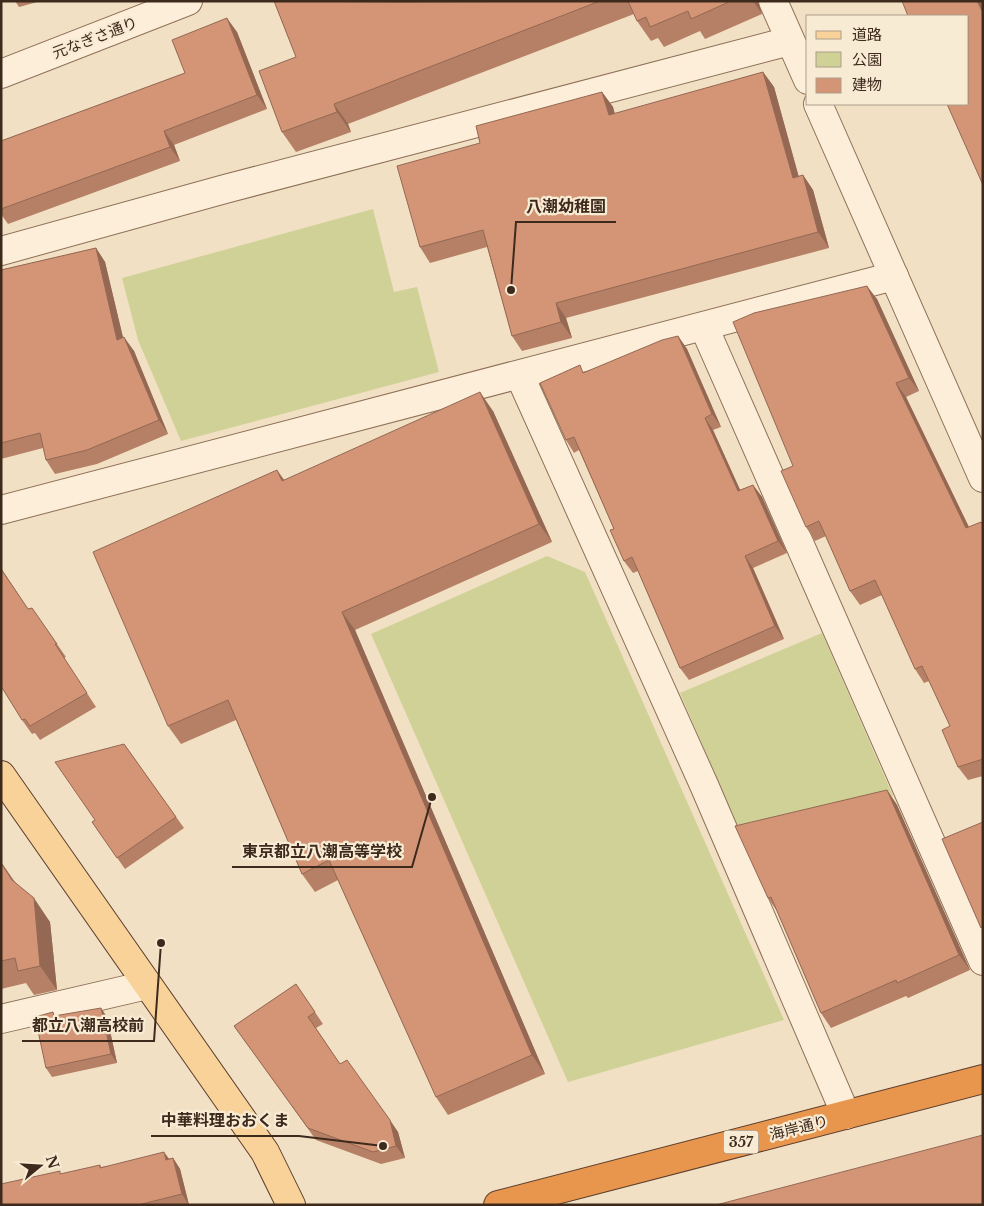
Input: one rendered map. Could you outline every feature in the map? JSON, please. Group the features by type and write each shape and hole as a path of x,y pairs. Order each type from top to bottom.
{"highway":[{"name":"海岸通り","path":"498,1205 983,1079"}],"main road":[{"path":"1,775 265,1152 291,1205"}],"street":[{"name":"元なぎさ通り","path":"1,74 188,1"},
{"path":"773,1 806,76"},
{"path":"1,251 234,186 790,41"},
{"path":"818,105 983,478"},
{"path":"1,510 520,376 894,276"},
{"path":"704,327 983,961"},
{"path":"520,376 704,785 846,1115"},
{"path":"1,1018 147,985"}],"green space":[{"path":"373,209 394,292 417,287 439,372 181,441 138,340 122,278"},
{"path":"547,556 585,572 784,1020 568,1082 371,634"},
{"path":"822,633 893,796 741,834 680,693"}],"building":[{"path":"274,1 600,1 334,104 337,112 282,132 259,71 296,57"},
{"path":"628,1 731,1 691,19 688,11 650,27 646,17 637,21"},
{"path":"902,1 977,1 983,13 983,185 947,105 969,105 969,15 908,15"},
{"path":"227,18 257,95 164,131 170,147 1,209 1,141 185,73 172,40"},
{"path":"763,72 793,178 803,175 818,232 556,303 561,322 512,336 483,230 420,247 397,166 480,143 476,126 602,92 609,115"},
{"path":"96,248 117,340 124,337 159,420 87,450 46,460 40,433 1,443 1,270"},
{"path":"867,286 909,378 896,383 966,528 981,522 983,525 983,759 958,767 942,730 950,726 922,666 915,669 875,580 850,591 819,521 806,527 781,471 793,466 733,322 754,313"},
{"path":"678,336 712,414 705,418 738,491 753,485 778,541 745,556 775,626 680,668 632,557 624,561 610,530 614,529 574,437 566,440 540,383 580,365 583,373 662,340"},
{"path":"480,392 539,524 342,612 532,1055 436,1097 329,860 302,874 228,700 168,726 93,552 277,470 282,481"},
{"path":"1,569 28,609 32,608 57,644 55,644 87,693 30,726 25,719 22,720 1,686"},
{"path":"124,744 176,817 117,858 92,822 95,820 55,762"},
{"path":"887,790 959,955 897,983 896,980 821,1013 771,897 768,898 735,826"},
{"path":"983,822 983,927 981,928 942,839"},
{"path":"1,863 12,880 34,898 40,966 18,971 15,958 1,961"},
{"path":"296,984 315,1012 308,1017 340,1064 347,1060 390,1120 396,1146 373,1152 308,1128 234,1026"},
{"path":"101,1008 111,1054 46,1068 35,1017 53,1012 54,1016"},
{"path":"983,1135 983,1205 716,1205"},
{"path":"164,1152 166,1160 173,1158 182,1194 138,1205 1,1205 1,1184 60,1171 60,1174 100,1165 100,1168"}],"place":[{"name":"八潮幼稚園","path":"511,290"},
{"name":"東京都立八潮高等学校","path":"432,797"},
{"name":"都立八潮高校前","path":"161,943"},
{"name":"中華料理おおくま","path":"383,1146"}]}
